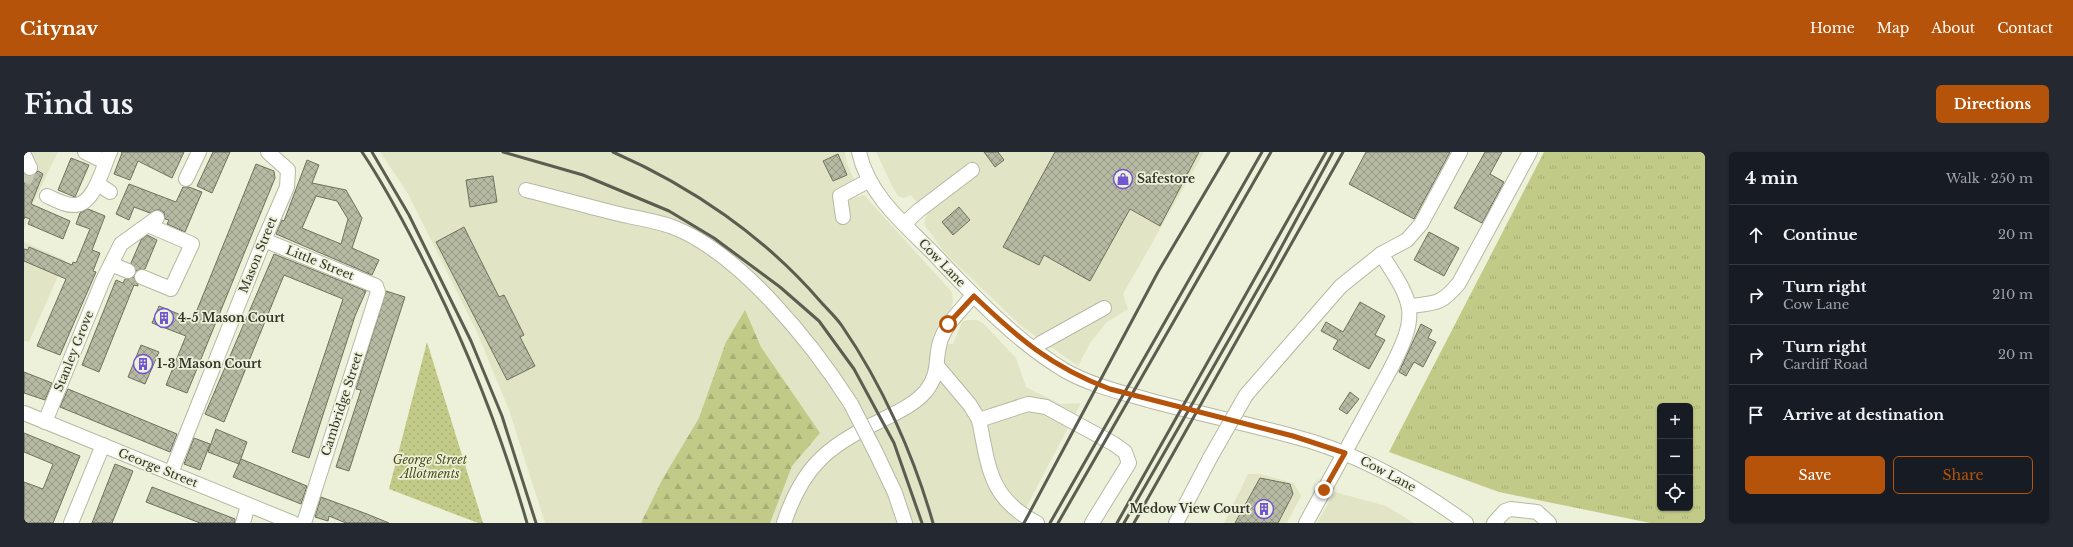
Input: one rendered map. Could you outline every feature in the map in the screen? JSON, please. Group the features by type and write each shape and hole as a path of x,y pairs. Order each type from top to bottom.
{"street":[{"path":"47,196 65,204 78,205 87,198 98,184 108,157 85,152"},
{"path":"186,179 199,152"},
{"name":"Mason Street","path":"171,473 264,240 287,187 288,170 268,152"},
{"name":"Cow Lane","path":"859,152 868,181 881,199 904,224 974,296 1016,336 1065,370 1110,389 1293,436 1345,453 1404,482 1466,523"},
{"path":"1176,523 1210,458 1246,395 1341,286 1381,254 1407,240 1421,224 1460,152"},
{"path":"1410,306 1436,304 1448,296 1459,283 1530,152"},
{"path":"24,155 30,168"},
{"path":"904,224 918,211 972,170"},
{"path":"844,217 840,196 868,181"},
{"path":"98,184 110,192"},
{"path":"526,190 670,226 705,244 739,270 797,330 826,366 851,404 895,493 905,523"},
{"name":"Stanley Grove","path":"45,422 104,280 121,244 153,221 192,244 171,289 142,277"},
{"name":"Little Street","path":"264,240 376,286"},
{"path":"1306,523 1402,346 1408,330 1410,306 1403,286 1381,254"},
{"path":"111,264 128,271"},
{"name":"Cambridge Street","path":"304,523 378,292 376,286"},
{"path":"784,523 796,494 807,474 831,448 849,436 903,409 926,390 934,378 938,367 938,353 948,324 974,296"},
{"path":"1034,349 1041,343 1104,308"},
{"path":"938,367 970,405 979,420 991,474 997,490 1005,501 1037,523"},
{"path":"979,420 1028,404 1046,407 1084,426 1125,452 1129,463 1092,523"},
{"name":"George Street","path":"24,413 292,523"},
{"path":"71,523 103,445"},
{"path":"243,523 248,505"},
{"path":"1494,523 1505,511 1511,510 1537,512 1549,523"}],"shaded area":[{"path":"24,152 58,152 34,201 24,229"},
{"path":"380,152 845,152 847,164 855,181 850,191 853,198 864,195 952,292 953,301 951,309 939,323 932,337 947,344 953,344 962,322 967,320 977,320 983,323 1016,358 1026,387 1060,404 1081,403 1018,523 545,523 509,410 476,330 408,194"},
{"path":"876,152 1204,152 1123,294 1128,309 1107,322 1090,343 1078,366 1021,326 944,252 924,223 927,215 911,195 903,198 898,196"},
{"path":"24,242 65,260 29,342 24,341"},
{"name":"Medow View Court","path":"1248,474 1260,474 1294,483 1301,496 1287,523 1224,523"},
{"path":"1335,492 1386,506 1414,523 1317,523"}],"green space":[{"path":"1544,152 1705,152 1705,523 1650,523 1499,492 1389,452"},
{"path":"745,310 761,347 820,433 792,466 770,523 641,523 662,480 699,418 726,342"},
{"name":"George Street Allotments","path":"427,342 483,523 478,523 389,489"}],"building":[{"path":"121,152 184,152 172,178 138,161 130,180 114,174 122,153"},
{"path":"213,152 230,152 212,193 197,186"},
{"path":"984,152 998,152 1004,160 995,167"},
{"path":"1055,152 1199,152 1160,226 1130,209 1090,281 1044,255 1039,265 1003,247"},
{"path":"1366,152 1450,152 1414,219 1349,184"},
{"path":"1485,152 1502,152 1490,174 1504,182 1482,223 1454,208"},
{"path":"838,154 847,175 833,181 823,161"},
{"path":"71,158 89,165 75,197 58,190"},
{"path":"307,160 319,165 312,183 346,190 362,218 352,248 379,260 372,275 276,234 282,220 284,221","holes":["316,196 337,201 348,219 341,244 302,228"]},
{"path":"256,164 274,171 275,178 187,393 166,385 186,336 152,323 159,306 193,320"},
{"path":"38,171 43,174 31,204 70,221 63,239 28,224 30,219 25,217 24,219 24,174 33,176"},
{"path":"493,176 497,202 470,207 466,180"},
{"path":"129,184 176,202 183,187 189,187 202,192 185,232 167,224 169,220 165,219 164,213 160,210 150,213 134,207 129,220 116,214"},
{"path":"959,207 970,220 953,235 942,222"},
{"path":"88,209 105,216 92,250 100,253 93,271 96,272 60,355 37,346 66,279 24,261 24,249 28,250 29,247 72,265 73,262 76,263 90,229 76,224 80,213"},
{"path":"464,227 499,297 504,295 524,335 520,337 535,366 507,380 436,242"},
{"path":"1429,232 1459,248 1444,276 1414,260"},
{"path":"147,235 157,240 145,269 136,271 131,263 141,240"},
{"path":"274,254 366,291 355,316 309,458 292,452 343,299 284,275 224,422 205,414"},
{"path":"134,277 138,286 134,285 99,372 82,365 116,280 123,283 125,279"},
{"path":"386,291 405,297 349,471 336,467 361,390 356,389"},
{"path":"1360,302 1385,316 1375,335 1385,340 1369,369 1333,349 1338,340 1321,331 1326,322 1343,332"},
{"path":"1421,324 1432,330 1428,338 1436,342 1423,367 1414,362 1406,376 1399,372"},
{"name":"1-3 Mason Court","path":"141,345 159,352 145,384 128,377"},
{"path":"24,372 52,383 45,400 24,393"},
{"path":"68,389 177,434 170,452 60,407"},
{"path":"1350,392 1359,399 1347,414 1339,409"},
{"path":"216,429 247,442 239,464 208,452"},
{"path":"24,433 80,456 53,523 24,523 24,482 43,489 53,464 24,452"},
{"path":"194,438 210,444 200,470 184,464"},
{"path":"241,459 307,486 301,504 233,477"},
{"path":"115,464 133,471 112,523 92,523"},
{"name":"Medow View Court","path":"1260,478 1290,484 1293,494 1278,523 1235,523"},
{"path":"152,487 235,519 235,523 200,523 146,502"},
{"path":"321,497 389,523 346,523 329,516 328,521 315,517"}],"tunnel":[{"path":"24,182 30,168"}],"railway":[{"path":"362,152 418,250 450,316 493,418 527,523"},
{"path":"372,152 409,215 471,341 502,416 536,523"},
{"path":"503,152 583,175 669,211 714,238 780,287 819,321 854,369 894,443 922,523"},
{"path":"613,152 671,181 725,215 751,235 799,278 837,319 857,348 895,421 916,472 933,523"},
{"path":"1024,523 1158,272 1229,152"},
{"path":"1050,523 1262,152"},
{"path":"1058,523 1271,152"},
{"path":"1117,523 1326,152"},
{"path":"1124,523 1270,268 1333,152"},
{"path":"1134,523 1343,152"}],"place":[{"name":"Safestore","path":"1123,179"},
{"name":"4-5 Mason Court","path":"164,318"},
{"name":"1-3 Mason Court","path":"143,364"},
{"name":"Medow View Court","path":"1264,509"}],"route":[{"path":"948,324 974,296 1016,336 1065,370 1083,379 1110,389 1167,405 1315,442 1345,453 1324,490"}]}
